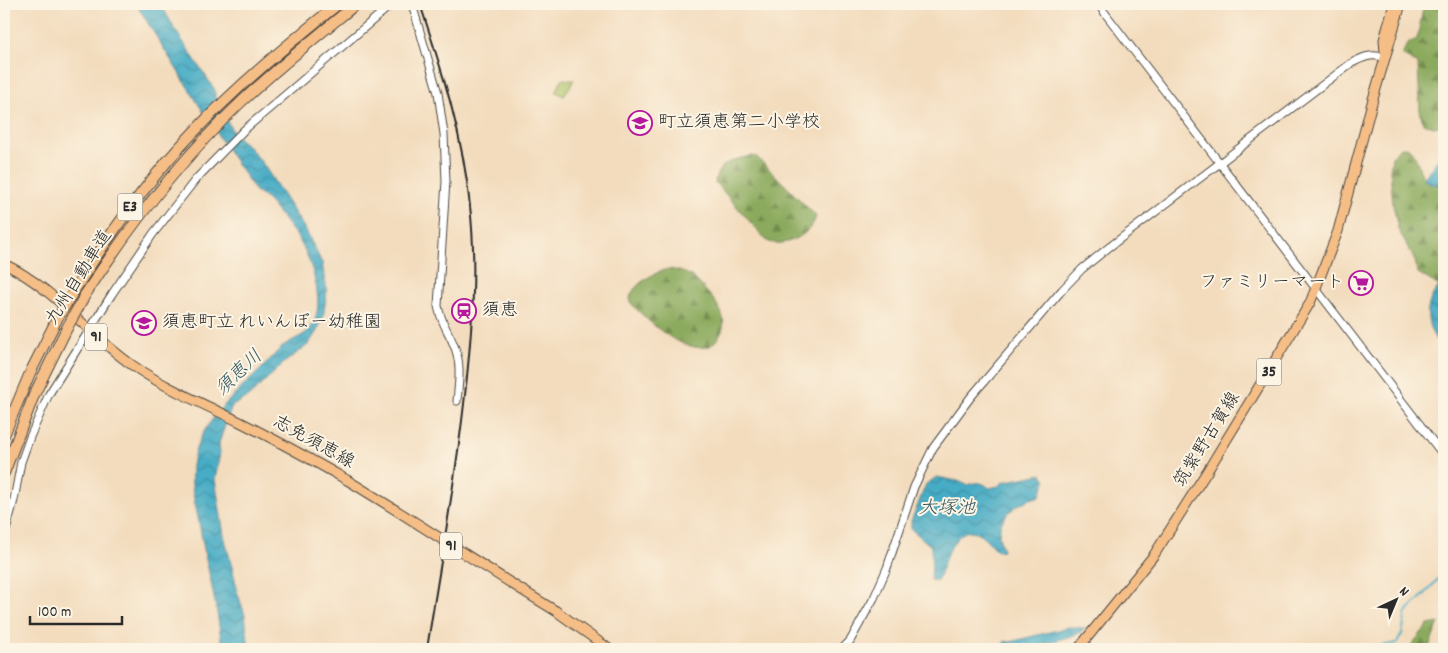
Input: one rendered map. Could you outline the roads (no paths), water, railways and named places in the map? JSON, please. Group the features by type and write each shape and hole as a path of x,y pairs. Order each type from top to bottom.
{"highway":[{"name":"九州自動車道","path":"4,435 30,373 57,319 127,212 151,180 191,134 233,92 338,4"},
{"name":"九州自動車道","path":"4,473 31,402 67,328 85,295 137,218 200,144 240,102 356,4"}],"main road":[{"name":"筑紫野古賀線","path":"1386,58 1384,40 1394,4"},
{"name":"筑紫野古賀線","path":"1078,649 1154,555 1260,387 1310,303 1338,231 1373,99 1401,4"},
{"name":"志免須恵線","path":"4,264 34,280 89,331 133,366 160,382 294,450 347,480 556,611 608,649"}],"street":[{"path":"4,538 21,462 49,394 126,272 153,234 180,198 223,150 304,77 392,4"},
{"path":"412,4 438,93 444,134 446,181 438,306 440,320 453,342 459,362 460,374 457,401"},
{"path":"1098,4 1444,456"},
{"path":"842,649 850,641 874,598 887,568 914,487 933,448 964,406 1082,269 1350,64 1375,54 1386,58"}],"water":[{"path":"136,4 161,4 174,28 215,90 215,97 234,134 250,148 263,164 305,229 322,263 327,291 323,318 308,345 285,362 248,397 232,406 219,443 220,453 215,479 224,535 236,588 245,615 249,649 222,649 215,601 193,494 192,466 195,451 201,438 217,414 275,354 310,329 318,306 317,293 305,250 292,230 270,203 256,192 217,134"},
{"path":"1444,151 1444,187 1427,182 1424,178"},
{"path":"1444,281 1444,343 1442,344 1438,343 1433,335 1428,319 1428,311 1429,303 1437,288"},
{"name":"大塚池","path":"1042,474 1046,480 1040,496 1019,504 1003,519 999,538 1003,550 997,551 980,534 972,531 964,533 957,538 947,555 938,580 930,580 932,568 931,546 911,529 911,521 926,484 937,477 958,481 967,485 981,483 989,488 999,486 1003,482"},
{"path":"1069,627 1086,628 1078,634 1044,644 1035,649 1000,649 1005,641 1010,642"}],"waterway":[{"path":"1373,649 1397,643 1402,634 1406,612 1444,572"}],"railway":[{"path":"420,4 444,78 457,129 467,180 473,253 472,324 468,371 452,490 427,649"}],"place":[{"name":"町立須恵第二小学校","path":"640,123"},
{"name":"ファミリーマート","path":"1361,283"},
{"name":"須恵","path":"464,311"},
{"name":"須恵町立 れいんぼー幼稚園","path":"144,323"}],"water label":[{"name":"須恵川","path":"240,374"}]}
